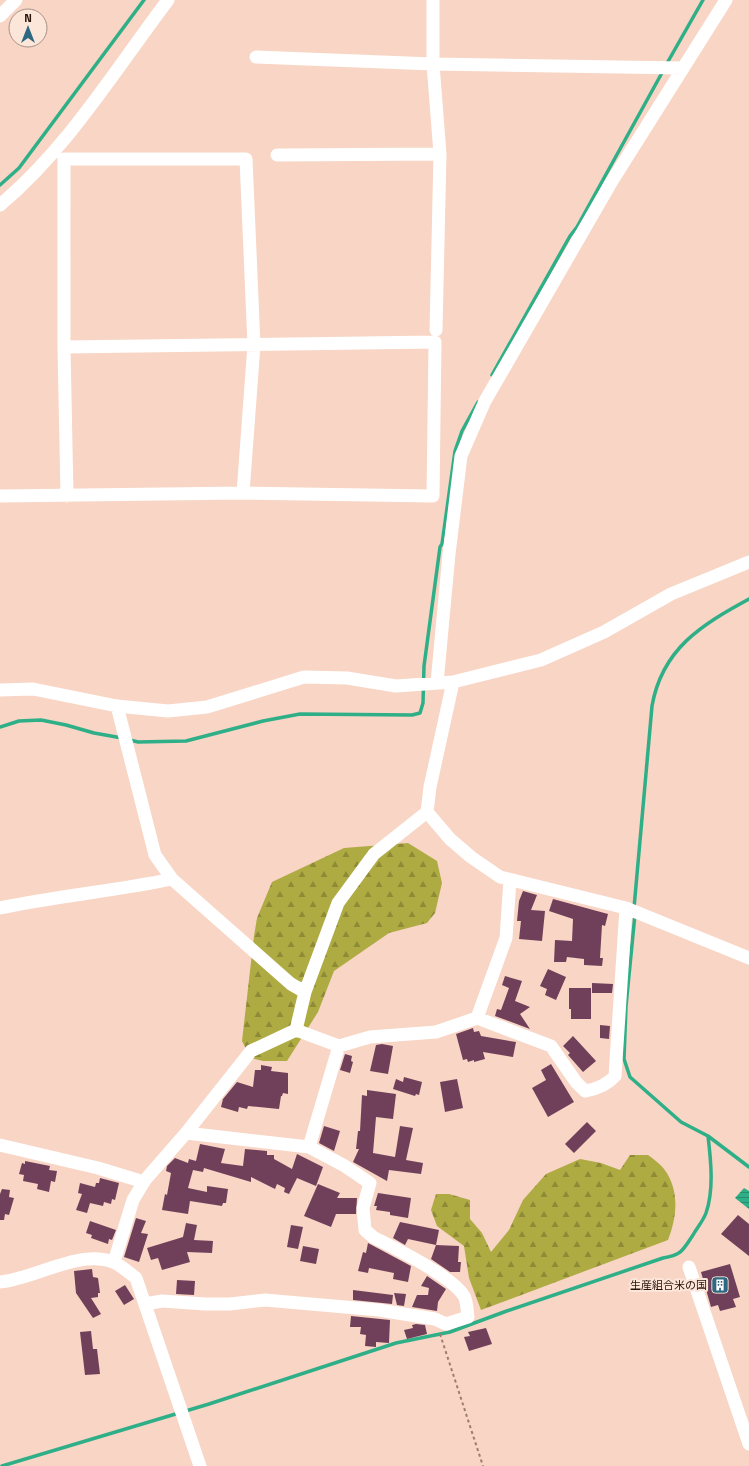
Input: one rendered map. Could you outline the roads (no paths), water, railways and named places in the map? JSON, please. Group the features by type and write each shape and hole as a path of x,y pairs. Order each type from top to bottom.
{"street":[{"path":"0,16 16,0"},
{"path":"0,205 23,186 60,144 168,0"},
{"path":"434,0 432,64 440,154 436,330"},
{"path":"437,683 449,554 461,456 473,427 485,401 612,182 726,0"},
{"path":"256,58 432,64 683,68"},
{"path":"276,155 440,154"},
{"path":"62,496 64,159 246,159 254,345 243,493"},
{"path":"0,496 243,493 433,496 436,342 64,347"},
{"path":"0,690 33,689 117,706 168,711 207,707 304,676 347,678 396,686 454,682 541,660 604,632 671,594 749,562"},
{"path":"296,1030 305,992 338,903 374,854 427,812 430,787 454,682"},
{"path":"117,706 155,855 172,879 291,984 305,992"},
{"path":"427,812 450,839 471,857 500,877 626,908 749,958"},
{"path":"0,908 47,898 123,889 172,879"},
{"path":"477,1018 506,938 510,880"},
{"path":"114,1262 133,1200 144,1182 186,1133 251,1051 296,1030 339,1046 370,1037 436,1032 477,1018 551,1046 576,1082 585,1091 596,1089 609,1082 615,1076 626,908"},
{"path":"309,1147 339,1046"},
{"path":"145,1304 162,1301 230,1304 265,1300 379,1310 435,1319 446,1324 468,1317 465,1297 458,1289 426,1266 373,1237 365,1230 364,1208 370,1183 345,1166 309,1147 186,1133"},
{"path":"0,1145 98,1168 144,1182"},
{"path":"0,1282 14,1281 59,1265 94,1258 114,1262 136,1278 200,1466"},
{"path":"689,1267 749,1444"}],"waterway":[{"path":"0,185 19,168 144,0"},
{"path":"666,65 703,0"},
{"path":"492,375 570,236 577,227 663,71"},
{"path":"130,740 138,742 186,741 263,721 300,714 412,715 420,713 423,703 424,666 455,451 462,431 478,402"},
{"path":"634,908 652,706 657,686 674,654 686,641 700,629 749,599"},
{"path":"0,727 19,721 41,720 122,738"},
{"path":"635,914 626,1006 624,1059 630,1077 681,1122 708,1136 749,1167"},
{"path":"2,1466 209,1404 396,1343 450,1332 504,1312 674,1255 684,1248 702,1222 709,1204 711,1165 708,1136"}],"place":[{"name":"生産組合米の国","path":"720,1285"}]}
